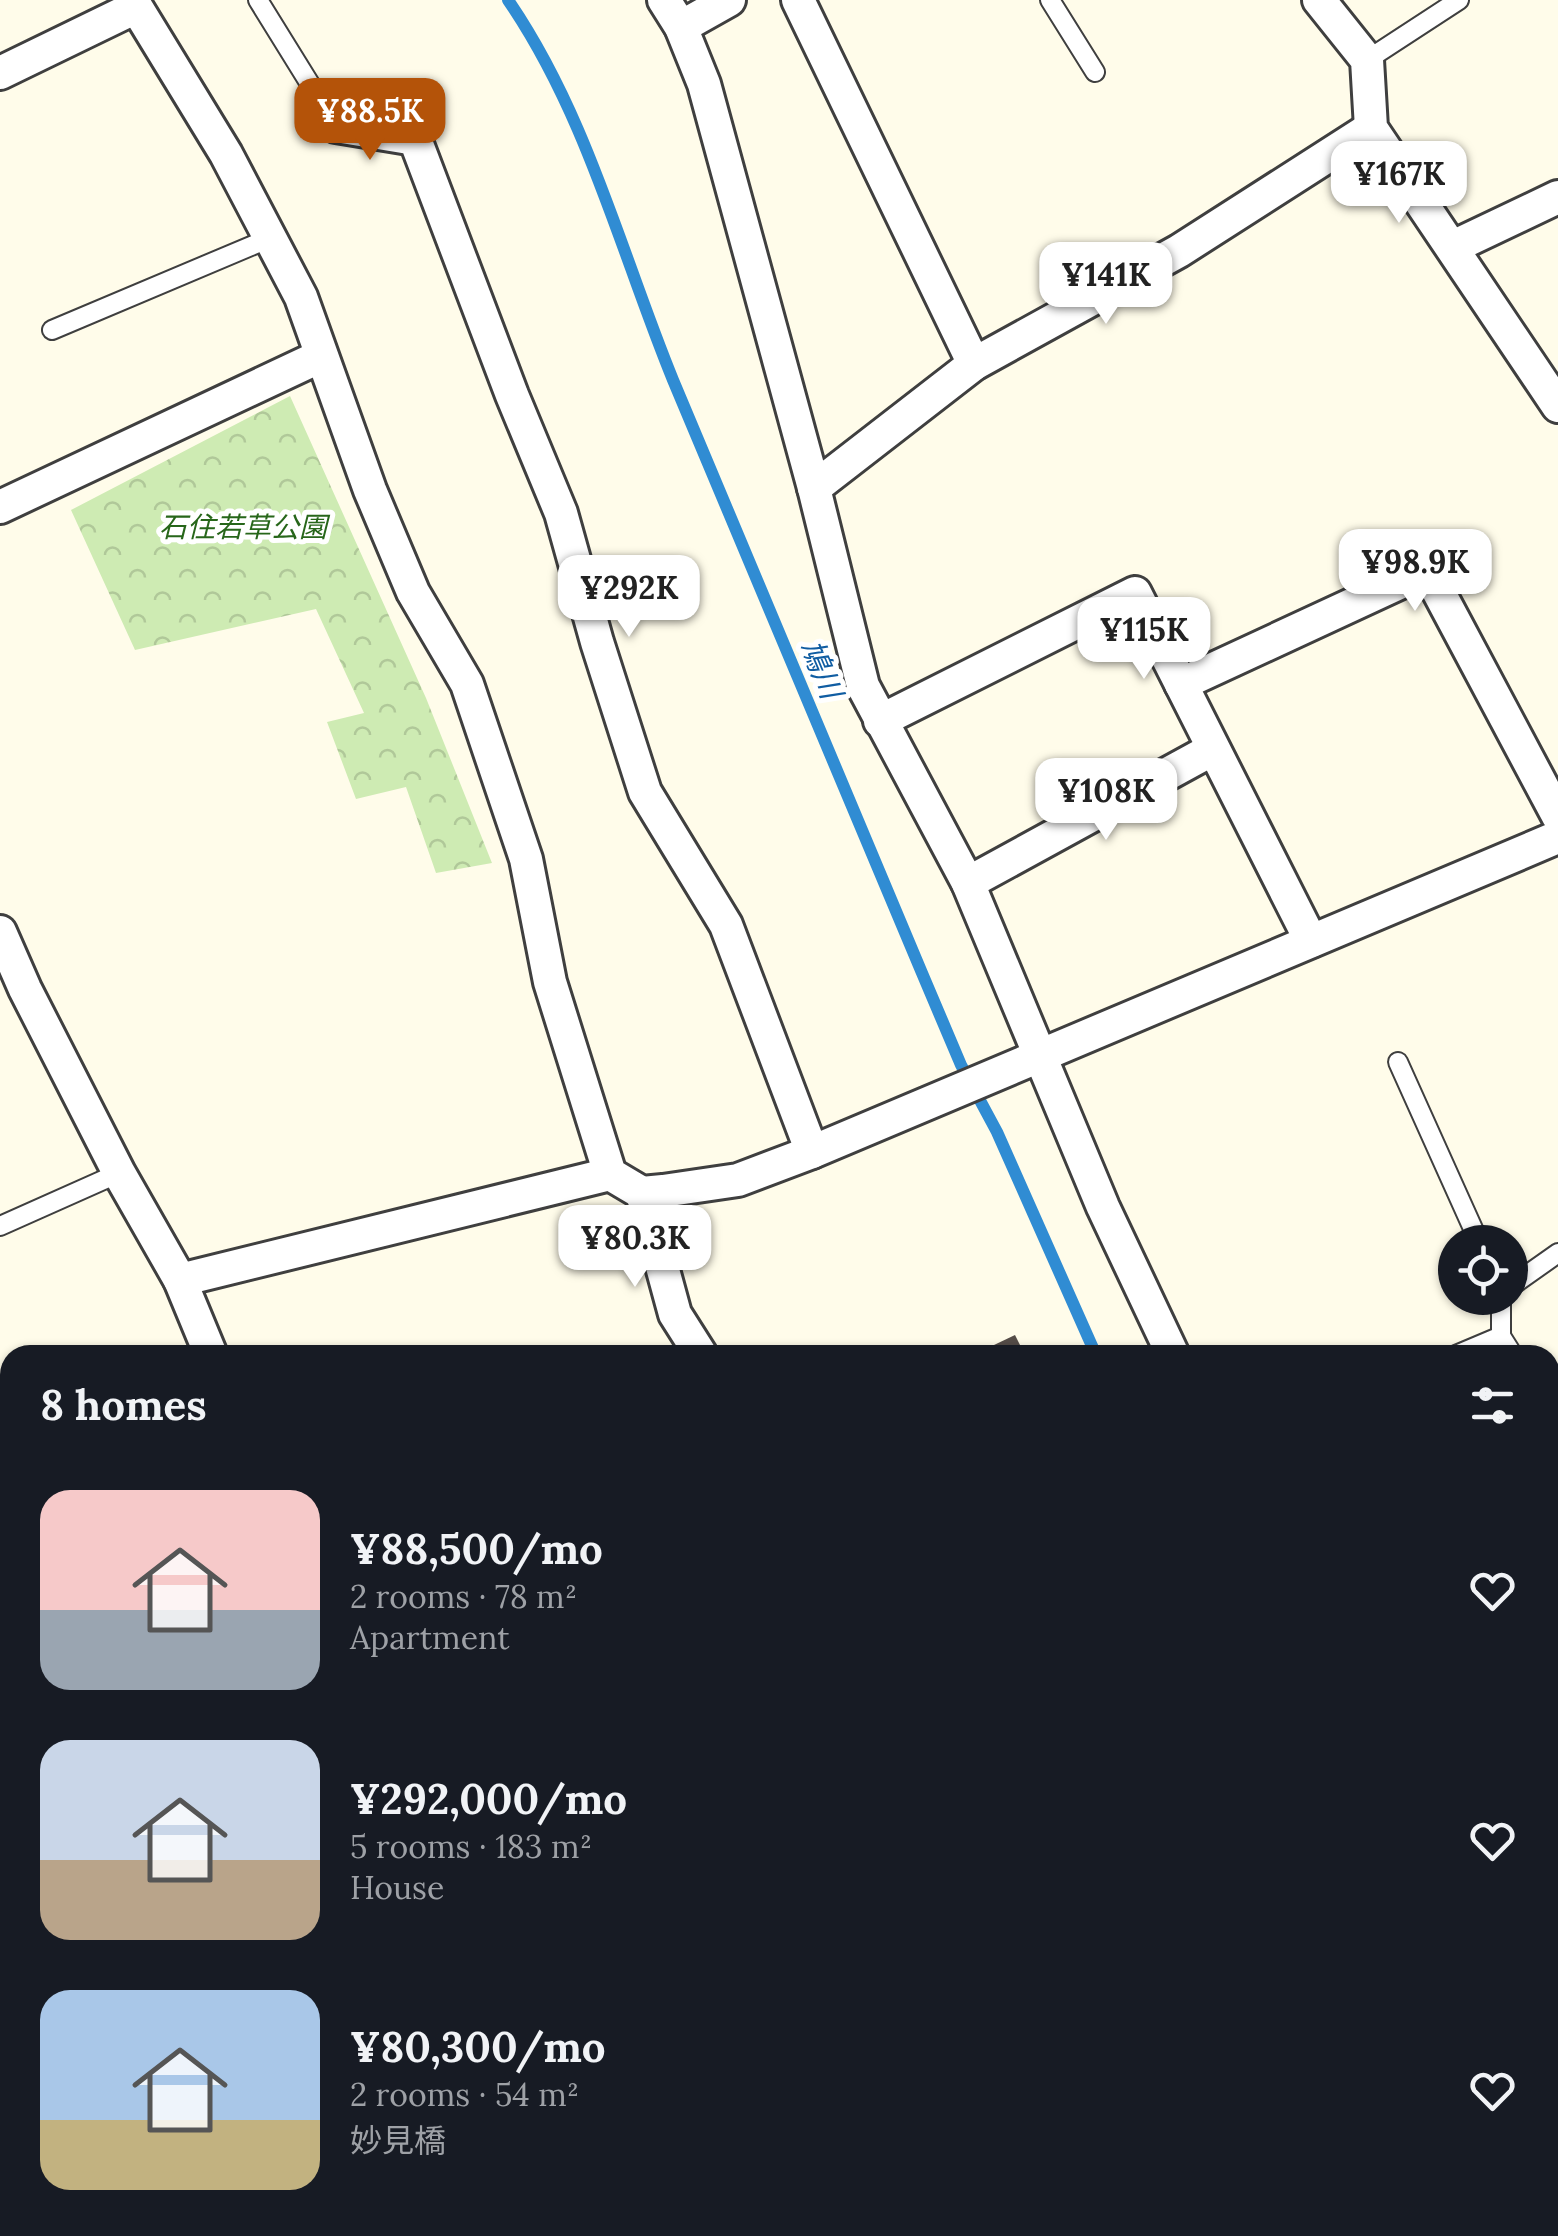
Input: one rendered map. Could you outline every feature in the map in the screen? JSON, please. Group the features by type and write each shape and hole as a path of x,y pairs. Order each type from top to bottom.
{"street":[{"path":"729,0 673,13 704,84 814,488 863,686 968,883 1027,1030 1032,1060 1169,1345"},
{"path":"798,0 974,364"},
{"path":"1319,0 1367,60 1371,128 1558,406"},
{"path":"0,72 134,3 226,154 301,297 370,490 414,592 467,684 526,858 550,982 610,1174 642,1193 738,1180 812,1152 1558,838"},
{"path":"336,126 414,139 561,513 645,792 726,925 812,1152"},
{"path":"814,488 974,364 1179,251 1371,128"},
{"path":"1452,247 1558,197"},
{"path":"0,508 321,356"},
{"path":"1180,684 1427,570 1558,816"},
{"path":"880,721 1135,593 1310,941"},
{"path":"968,883 1214,749"},
{"path":"0,932 12,995 180,1280 207,1345"},
{"path":"180,1280 610,1174"},
{"path":"642,1193 675,1314 695,1345"}],"lane":[{"path":"258,0 336,126"},
{"path":"1050,0 1095,72"},
{"path":"1367,60 1459,0"},
{"path":"52,330 270,238"},
{"path":"1398,1062 1471,1225"},
{"path":"0,1226 119,1172"},
{"path":"1528,1274 1558,1253"},
{"path":"1501,1315 1501,1336 1507,1345"},
{"path":"1480,1345 1501,1336"}],"green space":[{"name":"石住若草公園","path":"290,396 426,698 492,863 436,873 406,787 356,799 327,722 364,713 316,609 135,650 71,510"}],"building":[{"path":"1015,1335 1020,1345 994,1345"}],"waterway":[{"name":"鳩川","path":"508,0 536,44 581,137 673,380 922,973 1092,1345"}]}
